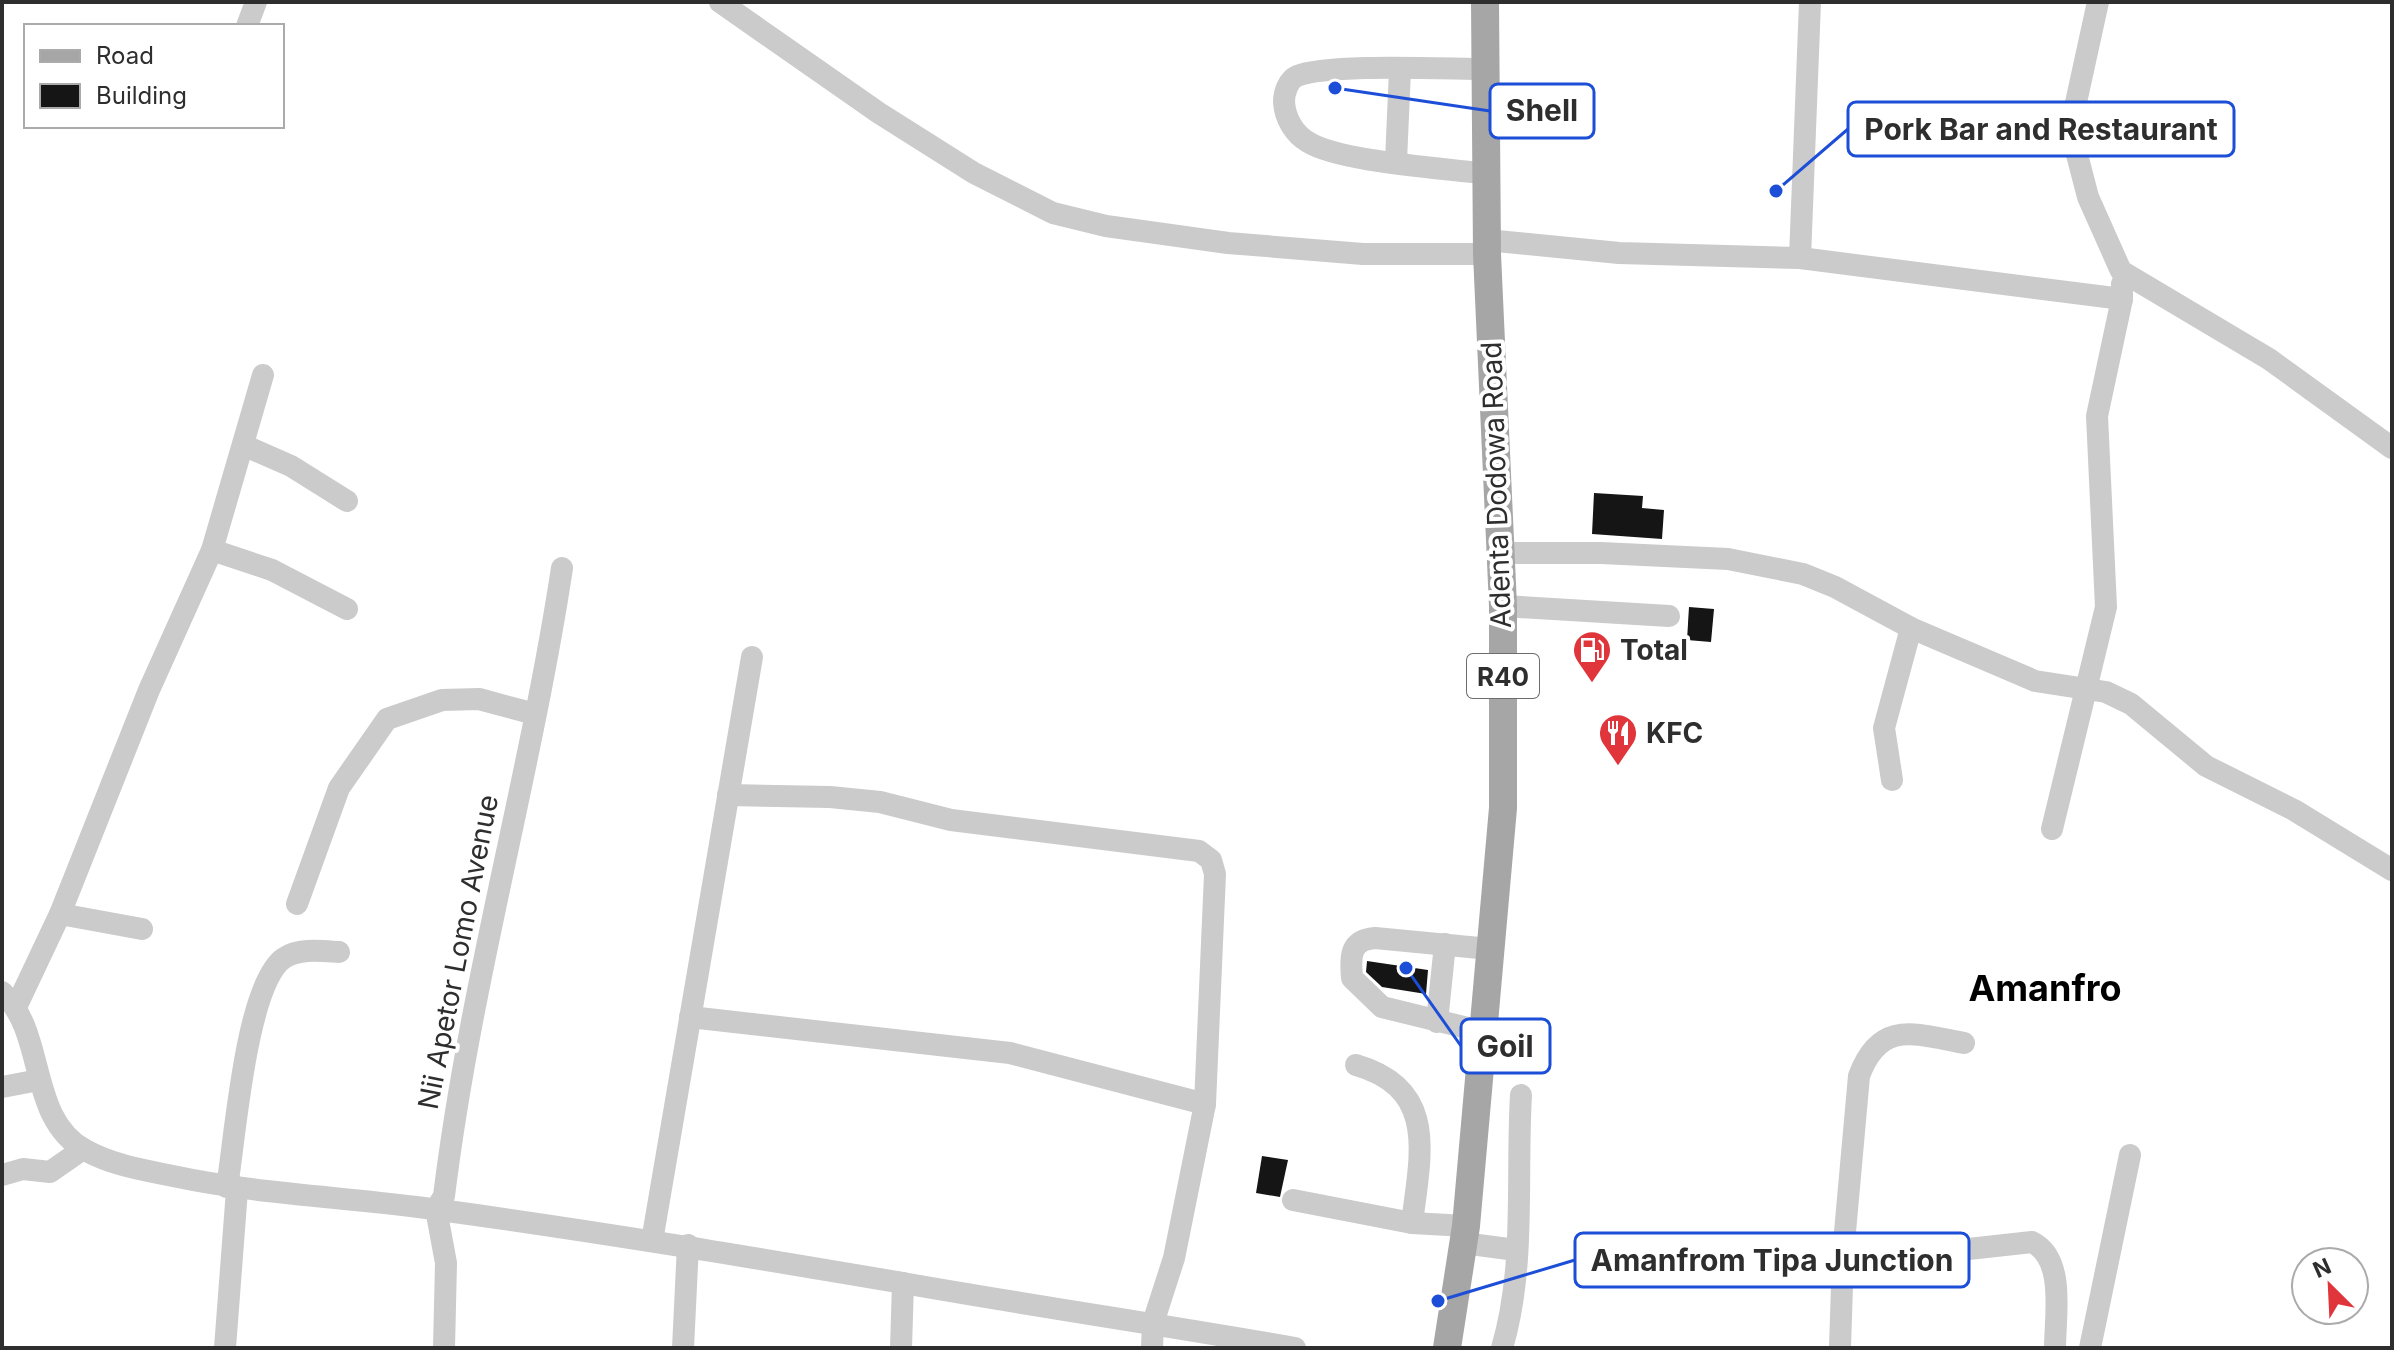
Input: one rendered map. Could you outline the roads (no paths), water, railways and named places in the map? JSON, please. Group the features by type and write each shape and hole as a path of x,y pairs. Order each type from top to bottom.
{"main road":[{"name":"Adenta Dodowa Road","path":"1447,1348 1464,1234 1503,808 1503,606 1498,553 1487,247 1485,2"}],"street":[{"path":"248,24 256,2"},
{"path":"720,2 914,136 974,173 1053,213 1106,226 1228,243 1363,254 1487,247 1800,258 2122,299"},
{"path":"1800,258 1810,2"},
{"path":"2052,829 2106,607 2097,416 2122,299 2121,271 2088,197 2074,143 2075,107 2098,2"},
{"path":"1486,69 1325,71 1297,76 1289,83 1284,99 1287,119 1307,142 1333,152 1487,174"},
{"path":"1396,161 1400,70"},
{"path":"2121,271 2269,359 2392,448"},
{"path":"263,375 212,550 149,690 60,914 9,998 32,1046 39,1080 61,1132 83,1149 123,1166 232,1189 436,1209 688,1245 1295,1348"},
{"path":"243,445 282,461 347,501"},
{"path":"212,550 272,570 347,609"},
{"path":"1498,553 1615,553 1765,565 1835,587 1911,628 2035,681 2106,692 2131,704 2206,766 2294,810 2392,870"},
{"name":"Nii Apetor Lomo Avenue","path":"444,1348 446,1263 436,1209 444,1196 500,878 535,714 543,690 562,568"},
{"path":"1503,606 1669,616"},
{"path":"1892,780 1884,728 1911,628"},
{"path":"652,1241 752,657"},
{"path":"297,904 339,788 387,719 442,700 479,699 535,714"},
{"path":"728,795 830,797 880,802 951,820 1199,851 1211,860 1215,874 1205,1104 1174,1258 1153,1323 1152,1348"},
{"path":"60,914 142,929"},
{"path":"1484,1032 1382,1007 1352,978 1350,958 1353,947 1364,939 1490,949"},
{"path":"1437,1022 1445,944"},
{"path":"225,1348 232,1189 256,1003 269,973 286,957 309,951 339,952"},
{"path":"690,1017 1010,1053 1205,1104"},
{"path":"1840,1348 1843,1254 1859,1076 1867,1055 1877,1043 1890,1036 1908,1033 1964,1043"},
{"path":"1356,1065 1382,1072 1406,1096 1419,1119 1422,1141 1412,1223"},
{"path":"2,1087 39,1080"},
{"path":"1502,1348 1511,1316 1516,1250 1521,1095"},
{"path":"2,1175 23,1169 50,1172 83,1149"},
{"path":"2090,1348 2130,1155"},
{"path":"1293,1200 1464,1234 1516,1250"},
{"path":"1843,1254 1905,1256 2032,1242 2049,1258 2056,1283 2055,1348"},
{"path":"683,1348 688,1245"},
{"path":"901,1348 903,1283"}],"place":[{"name":"Shell","path":"1335,88"},
{"name":"Pork Bar and Restaurant","path":"1776,191"},
{"name":"Total","path":"1592,684"},
{"name":"KFC","path":"1618,767"},
{"name":"Goil","path":"1406,968"},
{"name":"Amanfrom Tipa Junction","path":"1438,1301"}],"district":[{"name":"Amanfro","path":"2045,988"}]}
